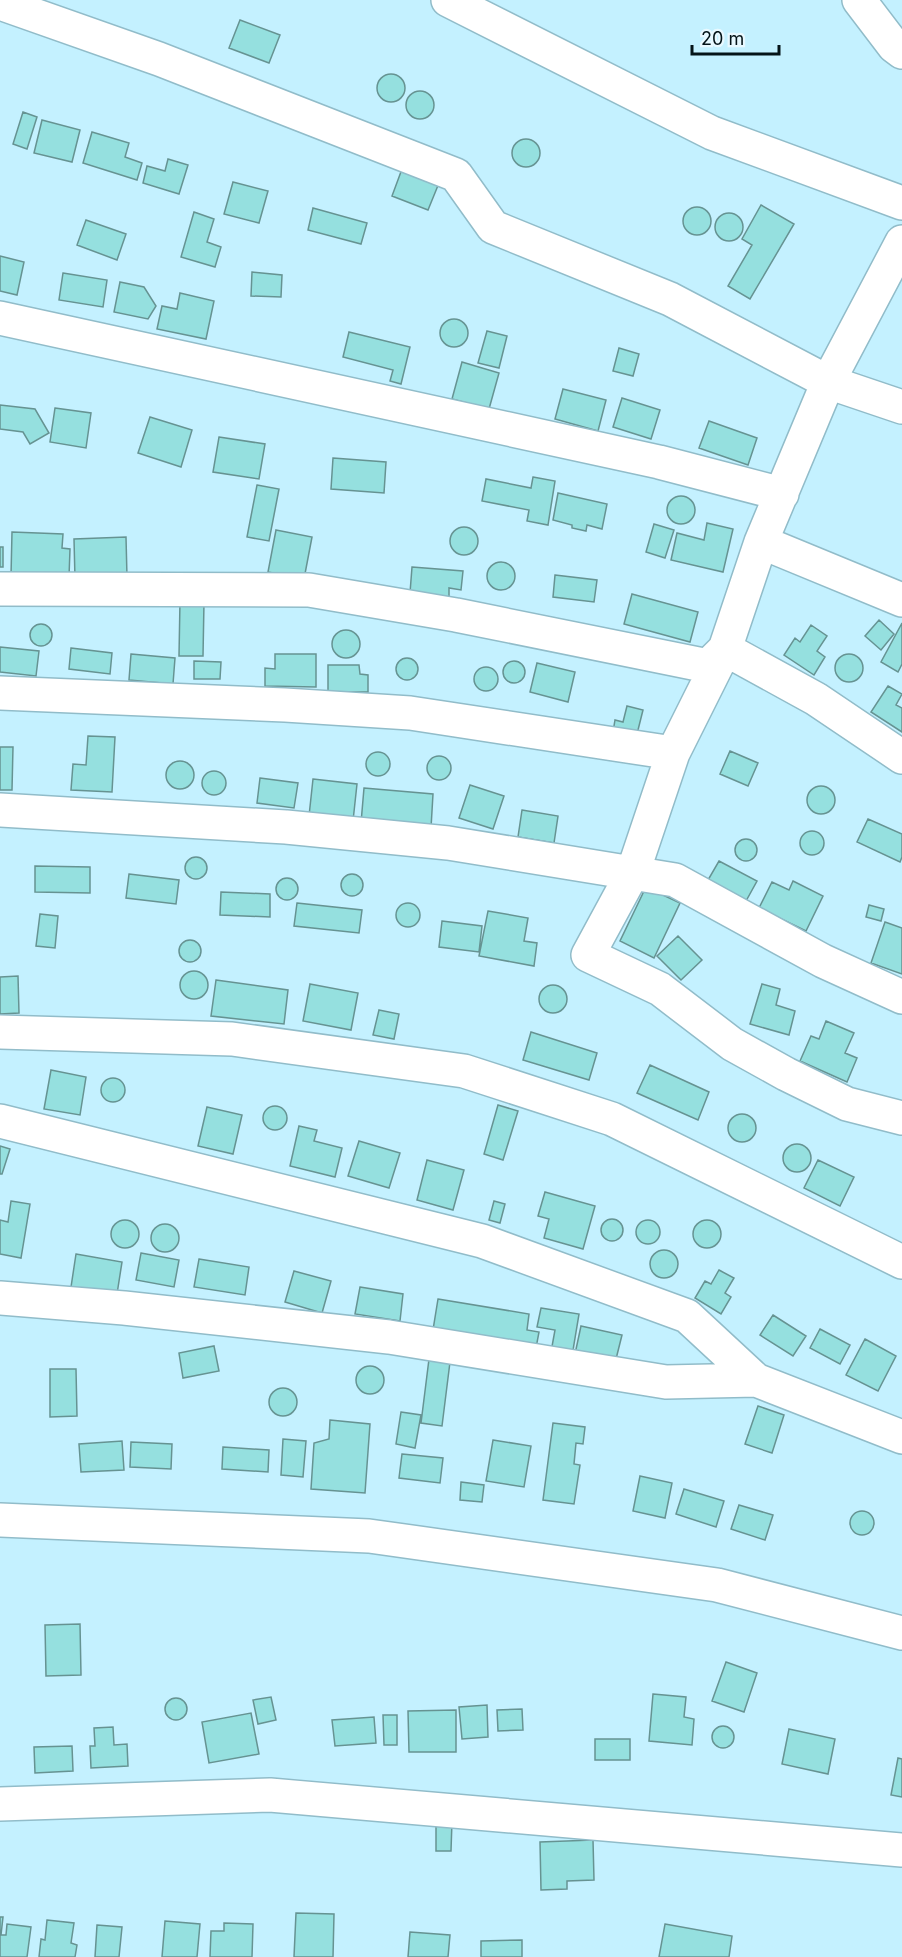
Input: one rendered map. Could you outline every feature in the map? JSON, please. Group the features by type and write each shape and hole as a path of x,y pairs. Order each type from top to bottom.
{"street":[{"path":"448,0 712,132 902,203"},
{"path":"859,0 894,46 902,52"},
{"path":"0,3 159,58 456,175 493,226 670,299 828,382 902,407"},
{"path":"902,242 828,382 761,542 725,649 673,753 633,872 588,955 660,989 732,1044 786,1074 847,1104 902,1118"},
{"path":"0,318 625,454 782,494"},
{"path":"761,542 902,600"},
{"path":"0,589 309,590 456,615 708,666 725,649"},
{"path":"725,649 816,699 902,757"},
{"path":"0,693 285,705 410,713 673,753"},
{"path":"0,810 286,827 448,843 675,880 823,961 902,997"},
{"path":"0,1032 232,1039 464,1071 612,1119 902,1262"},
{"path":"0,1121 482,1241 687,1316 756,1380 902,1437"},
{"path":"0,1298 124,1308 389,1337 666,1383 756,1380"},
{"path":"0,1520 369,1536 717,1586 902,1633"},
{"path":"0,1804 270,1795 902,1850"}],"building":[{"path":"240,20 280,35 269,63 229,48"},
{"path":"391,74 401,78 405,88 401,98 391,102 381,98 377,88 381,78"},
{"path":"420,91 430,95 434,105 430,115 420,119 410,115 406,105 410,95"},
{"path":"23,112 37,117 27,149 13,144"},
{"path":"42,120 80,130 72,162 34,153"},
{"path":"92,132 129,143 125,157 142,163 137,180 83,163"},
{"path":"526,139 536,143 540,153 536,163 526,167 516,163 512,153 516,143"},
{"path":"168,159 188,165 179,194 143,183 147,166 165,171"},
{"path":"402,169 439,183 428,210 392,196"},
{"path":"233,182 268,191 259,223 224,214"},
{"path":"761,205 794,224 750,299 728,286 752,245 742,239"},
{"path":"697,207 707,211 711,221 707,231 697,235 687,231 683,221 687,211"},
{"path":"313,208 367,223 361,244 308,230"},
{"path":"194,212 214,219 207,242 221,247 215,267 181,257"},
{"path":"729,213 739,217 743,227 739,237 729,241 719,237 715,227 719,217"},
{"path":"86,220 126,234 117,260 77,245"},
{"path":"0,256 24,262 17,295 0,291"},
{"path":"252,272 282,275 281,297 251,296"},
{"path":"63,273 107,280 103,307 59,300"},
{"path":"120,282 144,287 156,306 148,319 114,312"},
{"path":"180,293 214,301 206,339 157,329 162,306 177,309"},
{"path":"454,319 464,323 468,333 464,343 454,347 444,343 440,333 444,323"},
{"path":"487,331 507,336 499,368 478,363"},
{"path":"349,332 410,347 401,384 390,381 393,370 343,357"},
{"path":"619,348 639,354 633,376 613,371"},
{"path":"462,362 499,373 489,409 452,399"},
{"path":"563,389 606,400 598,431 555,419"},
{"path":"622,398 660,410 651,439 613,427"},
{"path":"0,405 35,409 49,433 30,444 23,432 0,429"},
{"path":"55,408 91,413 86,448 50,442"},
{"path":"150,417 192,430 181,467 138,453"},
{"path":"709,421 757,438 748,465 699,448"},
{"path":"219,437 265,444 259,479 213,472"},
{"path":"333,458 386,462 384,493 331,489"},
{"path":"533,477 555,481 548,525 527,521 529,510 482,501 486,479 531,488"},
{"path":"257,485 279,489 269,541 247,537"},
{"path":"558,493 607,504 602,529 587,525 586,531 553,520"},
{"path":"681,496 691,500 695,510 691,520 681,524 671,520 667,510 671,500"},
{"path":"707,523 733,529 723,572 671,560 677,533 704,540"},
{"path":"654,524 674,530 665,558 646,552"},
{"path":"464,527 474,531 478,541 474,551 464,555 454,551 450,541 454,531"},
{"path":"276,530 312,537 304,579 268,572"},
{"path":"12,532 63,534 62,548 70,549 69,577 11,576"},
{"path":"126,537 127,577 75,579 74,539"},
{"path":"0,547 3,547 3,567 0,567"},
{"path":"501,562 511,566 515,576 511,586 501,590 491,586 487,576 491,566"},
{"path":"412,567 463,571 461,590 449,588 449,597 410,593"},
{"path":"555,575 597,580 594,602 553,597"},
{"path":"632,594 698,612 690,642 624,624"},
{"path":"180,601 204,602 203,656 179,656"},
{"path":"879,620 894,634 881,650 865,636"},
{"path":"902,623 902,664 898,672 881,662"},
{"path":"37,624 45,624 52,631 52,639 45,646 37,646 30,639 30,631"},
{"path":"811,625 827,636 817,651 825,657 814,675 784,655 795,638 800,642"},
{"path":"346,630 356,634 360,644 356,654 346,658 336,654 332,644 336,634"},
{"path":"0,647 39,651 36,676 0,672"},
{"path":"71,648 112,653 110,674 69,669"},
{"path":"131,654 175,658 173,684 129,680"},
{"path":"275,654 316,654 316,687 265,686 265,668 275,669"},
{"path":"849,654 859,658 863,668 859,678 849,682 839,678 835,668 839,658"},
{"path":"403,658 411,658 418,665 418,673 411,680 403,680 396,673 396,665"},
{"path":"194,661 221,662 220,679 194,679"},
{"path":"510,661 518,661 525,668 525,676 518,683 510,683 503,676 503,668"},
{"path":"537,663 575,672 568,702 530,692"},
{"path":"328,665 359,665 360,674 368,675 368,692 328,692"},
{"path":"486,667 494,671 498,679 494,687 486,691 478,687 474,679 478,671"},
{"path":"888,686 902,694 896,705 902,708 902,732 871,712"},
{"path":"627,706 643,710 636,738 613,732 615,720 623,722"},
{"path":"88,736 115,737 112,792 71,790 73,764 86,765"},
{"path":"0,747 13,747 12,790 0,790"},
{"path":"730,751 758,763 748,786 720,774"},
{"path":"378,752 386,756 390,764 386,772 378,776 370,772 366,764 370,756"},
{"path":"439,756 447,760 451,768 447,776 439,780 431,776 427,768 431,760"},
{"path":"180,761 190,765 194,775 190,785 180,789 170,785 166,775 170,765"},
{"path":"214,771 222,775 226,783 222,791 214,795 206,791 202,783 206,775"},
{"path":"260,778 298,783 294,808 257,803"},
{"path":"313,779 357,784 353,821 309,816"},
{"path":"470,785 504,796 493,829 459,818"},
{"path":"821,786 831,790 835,800 831,810 821,814 811,810 807,800 811,790"},
{"path":"364,788 433,794 431,828 361,823"},
{"path":"522,810 558,816 554,843 518,837"},
{"path":"868,819 902,834 900,862 857,842"},
{"path":"812,831 821,834 824,843 821,852 812,855 803,852 800,843 803,834"},
{"path":"742,839 750,839 757,846 757,854 750,861 742,861 735,854 735,846"},
{"path":"192,857 200,857 207,864 207,872 200,879 192,879 185,872 185,864"},
{"path":"719,861 757,881 746,901 708,880"},
{"path":"35,866 90,867 90,893 35,892"},
{"path":"129,874 179,880 176,904 126,898"},
{"path":"348,874 356,874 363,881 363,889 356,896 348,896 341,889 341,881"},
{"path":"283,878 291,878 298,885 298,893 291,900 283,900 276,893 276,885"},
{"path":"793,881 823,896 806,931 759,908 772,882 789,890"},
{"path":"646,887 680,903 654,958 620,941"},
{"path":"221,892 270,894 270,917 220,915"},
{"path":"297,903 362,910 359,933 294,926"},
{"path":"408,903 416,907 420,915 416,923 408,927 400,923 396,915 400,907"},
{"path":"869,905 884,909 881,921 866,917"},
{"path":"488,911 528,918 524,941 537,943 534,966 479,956"},
{"path":"40,914 58,916 55,948 36,946"},
{"path":"442,921 482,926 479,952 439,947"},
{"path":"885,922 902,928 902,974 871,963"},
{"path":"678,936 702,960 681,980 657,956"},
{"path":"186,940 194,940 201,947 201,955 194,962 186,962 179,955 179,947"},
{"path":"194,971 204,975 208,985 204,995 194,999 184,995 180,985 184,975"},
{"path":"18,976 19,1013 0,1014 0,977"},
{"path":"216,980 288,990 284,1024 211,1016"},
{"path":"310,984 358,993 351,1030 303,1021"},
{"path":"762,984 780,989 776,1005 795,1011 789,1035 750,1024"},
{"path":"553,985 563,989 567,999 563,1009 553,1013 543,1009 539,999 543,989"},
{"path":"379,1010 399,1014 394,1039 373,1035"},
{"path":"826,1021 854,1033 845,1053 857,1058 847,1082 800,1061 811,1036 819,1039"},
{"path":"531,1032 597,1053 589,1080 523,1060"},
{"path":"650,1065 709,1092 698,1120 637,1093"},
{"path":"51,1070 86,1077 80,1115 44,1109"},
{"path":"113,1078 122,1081 125,1090 122,1099 113,1102 104,1099 101,1090 104,1081"},
{"path":"498,1105 518,1111 503,1160 484,1154"},
{"path":"275,1106 284,1109 287,1118 284,1127 275,1130 266,1127 263,1118 266,1109"},
{"path":"207,1107 242,1115 233,1154 198,1146"},
{"path":"742,1114 752,1118 756,1128 752,1138 742,1142 732,1138 728,1128 732,1118"},
{"path":"299,1126 317,1130 314,1141 342,1148 335,1177 290,1166"},
{"path":"359,1141 400,1153 389,1188 348,1176"},
{"path":"797,1144 807,1148 811,1158 807,1168 797,1172 787,1168 783,1158 787,1148"},
{"path":"0,1146 10,1149 2,1174 0,1174"},
{"path":"427,1160 464,1170 453,1210 417,1200"},
{"path":"818,1160 854,1177 840,1206 804,1188"},
{"path":"545,1192 595,1206 583,1249 544,1238 549,1219 538,1216"},
{"path":"11,1201 30,1204 21,1258 0,1254 0,1220 8,1222"},
{"path":"494,1201 505,1204 500,1223 489,1220"},
{"path":"612,1219 622,1226 623,1230 616,1240 612,1241 602,1234 601,1230 608,1220"},
{"path":"125,1220 135,1224 139,1234 135,1244 125,1248 115,1244 111,1234 115,1224"},
{"path":"648,1220 657,1223 660,1232 657,1241 648,1244 639,1241 636,1232 639,1223"},
{"path":"707,1220 717,1224 721,1234 717,1244 707,1248 697,1244 693,1234 697,1224"},
{"path":"165,1224 175,1228 179,1238 175,1248 165,1252 155,1248 151,1238 155,1228"},
{"path":"664,1250 674,1254 678,1264 674,1274 664,1278 654,1274 650,1264 654,1254"},
{"path":"141,1253 179,1260 174,1287 136,1280"},
{"path":"76,1254 122,1262 117,1294 71,1287"},
{"path":"199,1259 249,1267 245,1295 194,1287"},
{"path":"719,1270 734,1278 725,1293 731,1297 721,1314 695,1298 705,1281 711,1284"},
{"path":"294,1271 331,1281 322,1313 285,1302"},
{"path":"360,1287 403,1294 400,1321 355,1314"},
{"path":"438,1299 529,1314 527,1330 539,1332 536,1348 433,1330"},
{"path":"541,1308 579,1314 572,1356 551,1352 555,1330 537,1327"},
{"path":"773,1315 806,1336 793,1356 760,1335"},
{"path":"581,1326 622,1335 615,1363 575,1354"},
{"path":"820,1329 850,1345 840,1364 810,1348"},
{"path":"865,1339 896,1356 878,1391 846,1375"},
{"path":"214,1346 219,1371 183,1378 179,1353"},
{"path":"429,1359 450,1362 442,1426 421,1423"},
{"path":"370,1366 380,1370 384,1380 380,1390 370,1394 360,1390 356,1380 360,1370"},
{"path":"50,1369 76,1369 77,1416 50,1417"},
{"path":"283,1388 293,1392 297,1402 293,1412 283,1416 273,1412 269,1402 273,1392"},
{"path":"758,1406 784,1415 772,1453 745,1444"},
{"path":"401,1412 421,1415 415,1448 396,1444"},
{"path":"330,1420 370,1424 365,1493 311,1489 314,1443 329,1439"},
{"path":"553,1423 585,1427 583,1444 576,1443 574,1464 580,1465 574,1504 543,1500"},
{"path":"283,1439 306,1441 303,1477 281,1475"},
{"path":"493,1440 531,1446 524,1487 486,1481"},
{"path":"122,1441 124,1470 81,1472 79,1444"},
{"path":"131,1442 172,1444 171,1469 130,1467"},
{"path":"223,1447 269,1450 268,1472 222,1469"},
{"path":"402,1454 443,1458 440,1483 399,1478"},
{"path":"640,1476 672,1483 665,1518 633,1511"},
{"path":"461,1482 484,1485 482,1502 460,1500"},
{"path":"684,1489 724,1501 716,1527 676,1514"},
{"path":"739,1505 773,1515 765,1540 731,1529"},
{"path":"862,1511 871,1514 874,1523 871,1532 862,1535 853,1532 850,1523 853,1514"},
{"path":"80,1624 81,1675 46,1676 45,1625"},
{"path":"726,1662 757,1673 744,1712 712,1701"},
{"path":"653,1694 686,1697 684,1717 694,1719 692,1745 649,1741"},
{"path":"271,1697 276,1720 258,1724 253,1700"},
{"path":"176,1698 184,1701 187,1709 184,1717 176,1720 168,1717 165,1709 168,1701"},
{"path":"487,1705 488,1737 462,1739 459,1707"},
{"path":"522,1709 523,1730 498,1731 497,1710"},
{"path":"456,1710 456,1752 409,1752 408,1711"},
{"path":"251,1713 259,1754 209,1763 202,1722"},
{"path":"383,1715 397,1715 397,1745 384,1745"},
{"path":"374,1717 376,1743 335,1746 332,1720"},
{"path":"723,1726 731,1729 734,1737 731,1745 723,1748 715,1745 712,1737 715,1729"},
{"path":"113,1727 114,1745 127,1744 128,1766 91,1768 90,1746 95,1746 94,1728"},
{"path":"789,1729 835,1739 828,1774 782,1764"},
{"path":"595,1739 630,1739 630,1760 595,1760"},
{"path":"72,1746 73,1771 35,1773 34,1747"},
{"path":"898,1758 902,1759 902,1797 891,1795"},
{"path":"436,1821 452,1821 451,1851 436,1851"},
{"path":"593,1840 594,1880 567,1881 567,1889 541,1890 540,1842"},
{"path":"296,1913 334,1914 333,1957 294,1957"},
{"path":"0,1917 3,1917 1,1935 6,1935 7,1924 31,1927 27,1957 0,1957"},
{"path":"47,1920 74,1923 71,1943 77,1945 75,1957 39,1957 41,1939 45,1940"},
{"path":"165,1921 200,1924 197,1957 162,1957"},
{"path":"224,1923 253,1924 252,1957 210,1957 211,1931 224,1931"},
{"path":"665,1924 732,1936 729,1957 659,1957"},
{"path":"97,1925 122,1927 119,1957 95,1957"},
{"path":"410,1932 450,1935 448,1957 408,1957"},
{"path":"522,1940 522,1957 481,1957 481,1941"}]}
